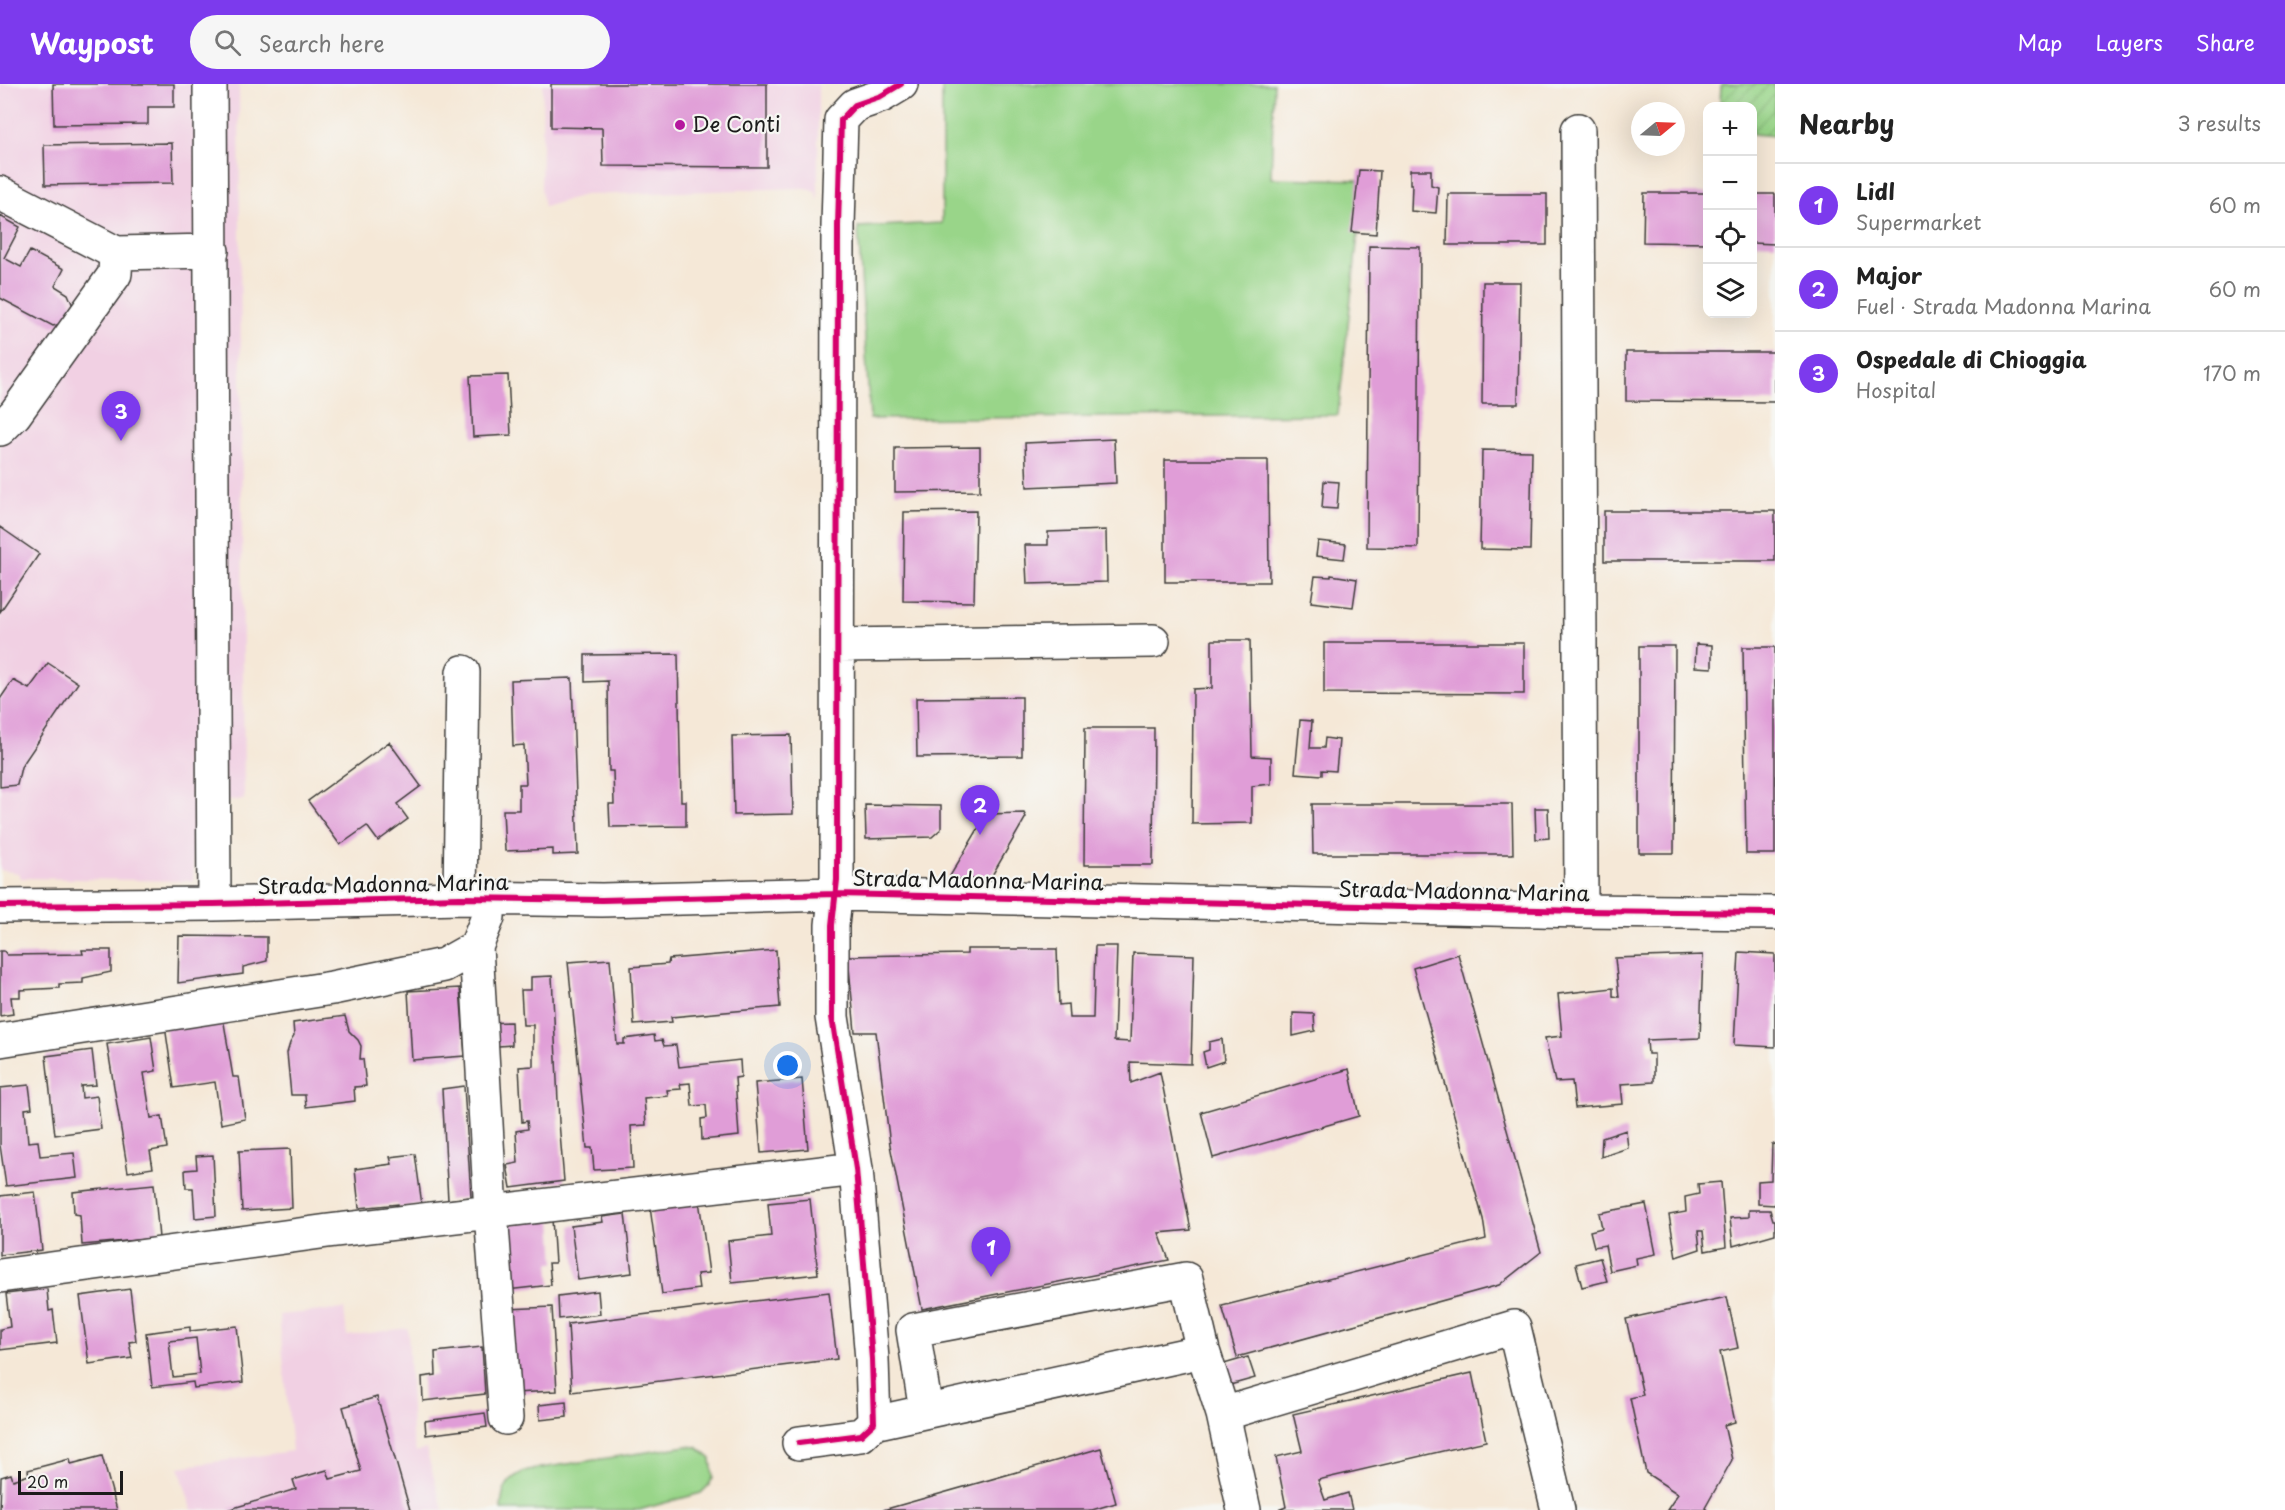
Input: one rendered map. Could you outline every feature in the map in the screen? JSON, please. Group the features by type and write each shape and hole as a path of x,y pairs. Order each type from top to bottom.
{"street":[{"path":"210,84 214,904"},
{"path":"874,1423 872,1359 856,1169 832,1017 832,925 837,894 838,226 841,120 855,105 881,96 901,84"},
{"path":"1578,130 1581,911"},
{"path":"0,193 116,254 212,251"},
{"path":"0,429 15,414 115,274 116,254"},
{"path":"838,645 1153,641"},
{"path":"464,672 474,898 488,917 476,947 491,1212 506,1418"},
{"name":"Strada Madonna Marina","path":"0,906 474,898 602,900 837,894 1581,911 1775,913"},
{"path":"0,1040 332,988 444,965 476,947"},
{"path":"0,1276 316,1233 856,1169"},
{"path":"926,1411 913,1330 1186,1279 1203,1351 1223,1414 1244,1510"},
{"path":"1223,1414 1514,1327 1558,1510"},
{"path":"799,1443 861,1436 874,1423 1203,1351"}],"shaded area":[{"path":"0,84 239,84 244,800 196,799 193,881 21,878 18,873 0,870"},
{"name":"De Conti","path":"543,84 818,84 818,201 815,191 803,188 584,195 544,207 541,189"},
{"path":"344,1309 347,1336 408,1328 412,1434 416,1452 426,1449 443,1510 192,1510 179,1467 292,1451 279,1315"}],"green space":[{"path":"942,84 1274,84 1271,178 1364,180 1338,415 870,419 858,227 942,223"},
{"path":"1721,84 1775,84 1775,136 1757,134 1757,102 1720,102"},
{"path":"687,1446 697,1447 711,1459 713,1477 701,1493 639,1510 501,1510 502,1496 507,1485 515,1476 528,1470"}],"building":[{"path":"53,84 174,84 174,107 148,107 148,124 54,125"},
{"path":"551,84 767,84 767,167 603,166 602,128 551,127"},
{"path":"172,143 173,183 45,185 44,145"},
{"path":"1359,170 1380,171 1376,234 1352,232"},
{"path":"1410,170 1431,170 1431,185 1438,187 1436,213 1411,211"},
{"path":"1644,193 1703,193 1703,243 1643,242"},
{"path":"1448,194 1547,194 1547,245 1447,245"},
{"path":"1757,194 1775,194 1775,244 1757,243"},
{"path":"0,216 20,227 4,258 21,267 30,251 64,269 55,286 68,294 73,306 64,323 53,326 0,298"},
{"path":"1369,246 1420,247 1418,548 1367,547"},
{"path":"1483,282 1520,282 1518,404 1482,404"},
{"path":"1626,352 1775,352 1775,402 1626,401"},
{"path":"508,375 511,435 473,437 470,376"},
{"path":"1114,439 1116,483 1027,487 1025,443"},
{"path":"980,447 980,491 895,492 895,448"},
{"path":"1482,450 1532,451 1530,550 1480,549"},
{"path":"1165,460 1268,460 1269,582 1165,582"},
{"path":"1324,481 1339,482 1337,509 1322,508"},
{"path":"976,511 974,602 903,601 904,512"},
{"path":"1604,511 1775,511 1775,561 1604,561"},
{"path":"0,527 39,554 0,612"},
{"path":"1106,530 1107,582 1027,584 1025,545 1048,545 1048,532"},
{"path":"1318,541 1346,544 1344,559 1316,556"},
{"path":"1331,575 1357,579 1353,607 1311,602 1315,576 1331,577"},
{"path":"1212,640 1250,640 1252,756 1271,757 1271,784 1252,786 1252,823 1192,824 1193,689 1212,688"},
{"path":"1324,643 1524,643 1524,694 1324,693"},
{"path":"1696,644 1712,645 1712,668 1695,667"},
{"path":"1639,646 1675,646 1674,853 1639,853"},
{"path":"1743,647 1775,647 1775,854 1746,854"},
{"path":"678,654 681,801 686,801 686,826 610,827 609,804 614,804 613,771 609,771 608,681 585,682 585,655"},
{"path":"48,663 78,683 21,767 17,785 0,787 0,699 13,680 29,689"},
{"path":"572,678 578,854 553,855 553,849 505,851 503,810 519,810 519,784 526,784 524,745 513,746 511,680"},
{"path":"1022,697 1022,756 917,757 916,698"},
{"path":"1300,720 1312,721 1310,748 1324,748 1325,738 1339,740 1336,771 1322,770 1322,775 1295,773"},
{"path":"1085,728 1154,728 1153,865 1084,865"},
{"path":"791,735 793,814 734,815 732,736"},
{"path":"389,742 421,786 397,804 408,819 378,841 367,826 340,845 308,801"},
{"path":"1312,804 1512,804 1513,854 1313,854"},
{"path":"865,805 941,806 941,829 932,837 866,839"},
{"path":"1535,808 1548,808 1549,838 1536,839"},
{"path":"1024,813 1026,817 990,879 951,879 950,876 987,814"},
{"path":"179,936 267,937 267,961 243,967 243,974 178,983"},
{"path":"1095,946 1117,946 1114,1041 1130,1042 1133,953 1194,955 1191,1064 1130,1062 1131,1083 1160,1072 1191,1230 1159,1233 1169,1260 922,1309 890,1145 876,1032 855,1032 848,956 967,954 967,949 1057,949 1059,1005 1068,1004 1069,1018 1093,1018"},
{"path":"82,950 111,950 111,972 83,978 83,983 59,984 59,988 20,990 20,997 11,997 13,1014 0,1016 0,951 4,951 7,955 83,954"},
{"path":"776,950 780,1007 671,1017 672,1022 634,1025 631,967 668,964 669,959"},
{"path":"1739,952 1775,954 1775,1047 1734,1045"},
{"path":"1458,954 1541,1252 1499,1285 1237,1357 1222,1306 1486,1239 1483,1219 1413,968"},
{"path":"1703,955 1700,1038 1647,1040 1648,1054 1654,1054 1654,1082 1621,1084 1623,1104 1575,1108 1572,1081 1555,1082 1545,1038 1562,1036 1558,994 1613,988 1613,996 1619,997 1615,958"},
{"path":"610,959 617,1044 624,1044 624,1039 654,1035 655,1041 662,1040 664,1046 676,1045 679,1067 740,1060 741,1077 735,1078 739,1136 702,1140 701,1119 707,1118 706,1105 692,1106 690,1083 680,1084 681,1089 667,1090 668,1096 644,1098 646,1125 631,1126 633,1168 594,1170 592,1148 587,1148 568,962"},
{"path":"552,976 564,1181 511,1188 507,1165 518,1163 516,1131 528,1129 527,1121 522,1122 519,1067 533,1066 533,1025 523,1025 521,990 531,990 531,977"},
{"path":"460,988 465,1056 412,1060 408,991"},
{"path":"1293,1013 1314,1014 1315,1031 1293,1036"},
{"path":"345,1016 349,1031 361,1046 360,1059 363,1059 366,1086 354,1087 355,1101 306,1107 305,1095 291,1095 287,1053 294,1036 293,1023"},
{"path":"223,1017 233,1077 239,1077 245,1119 221,1124 215,1082 174,1088 165,1026"},
{"path":"511,1022 512,1045 485,1047 484,1023"},
{"path":"151,1037 156,1071 144,1073 151,1118 162,1116 167,1148 150,1151 153,1168 128,1172 107,1044"},
{"path":"1222,1039 1224,1061 1206,1067 1203,1052 1209,1050 1209,1042"},
{"path":"92,1050 96,1085 81,1086 82,1098 97,1096 101,1129 55,1135 46,1056"},
{"path":"1349,1069 1359,1116 1213,1158 1201,1112"},
{"path":"802,1079 808,1149 761,1153 755,1083"},
{"path":"29,1085 32,1108 25,1109 28,1142 38,1141 40,1156 74,1153 77,1178 6,1186 0,1145 0,1088"},
{"path":"464,1086 471,1197 448,1200 442,1089"},
{"path":"1626,1130 1628,1148 1601,1157 1602,1138"},
{"path":"1772,1144 1775,1144 1775,1205 1758,1204 1758,1181 1771,1180"},
{"path":"290,1149 292,1208 242,1211 239,1151"},
{"path":"415,1154 422,1205 398,1208 398,1204 359,1208 355,1169 392,1164 390,1157"},
{"path":"213,1155 216,1216 195,1218 193,1188 186,1188 185,1170 197,1169 196,1156"},
{"path":"1721,1182 1726,1247 1705,1251 1703,1231 1698,1231 1700,1249 1676,1257 1669,1215 1686,1212 1685,1197 1699,1194 1698,1184"},
{"path":"154,1184 159,1238 82,1245 80,1215 74,1214 73,1192"},
{"path":"35,1192 42,1250 0,1255 0,1196"},
{"path":"810,1199 818,1274 732,1283 728,1241 771,1236 768,1203"},
{"path":"699,1200 709,1273 697,1274 699,1289 662,1294 650,1207"},
{"path":"1646,1204 1656,1254 1636,1258 1637,1265 1610,1271 1605,1245 1594,1247 1590,1231 1602,1228 1599,1213"},
{"path":"1749,1210 1770,1210 1775,1220 1775,1234 1733,1246 1730,1218 1749,1217"},
{"path":"625,1214 632,1273 578,1280 571,1226 603,1222 602,1217"},
{"path":"552,1219 555,1263 549,1263 551,1285 507,1290 507,1224"},
{"path":"1600,1258 1607,1281 1582,1287 1576,1264"},
{"path":"47,1289 49,1311 53,1310 57,1343 0,1350 0,1329 10,1327 6,1294"},
{"path":"130,1289 136,1341 129,1342 132,1358 89,1364 80,1296"},
{"path":"598,1291 600,1314 559,1319 558,1296"},
{"path":"829,1292 837,1359 572,1392 568,1324"},
{"path":"1727,1297 1738,1348 1720,1352 1735,1422 1724,1425 1732,1460 1705,1508 1707,1510 1667,1510 1678,1494 1646,1473 1630,1398 1643,1395 1626,1319"},
{"path":"552,1307 557,1391 512,1393 508,1309"},
{"path":"237,1326 243,1382 194,1388 193,1382 152,1387 146,1333 190,1327 190,1331","holes":["196,1338 200,1374 173,1377 169,1341"]},
{"path":"482,1347 485,1394 423,1401 422,1377 436,1375 435,1352"},
{"path":"1248,1357 1255,1378 1230,1385 1224,1364"},
{"path":"1472,1373 1486,1441 1318,1480 1325,1500 1348,1493 1352,1510 1278,1510 1286,1507 1276,1457 1302,1451 1293,1414"},
{"path":"377,1397 410,1510 227,1510 296,1489 293,1480 327,1470 330,1479 361,1471 343,1407"},
{"path":"566,1402 567,1417 540,1420 539,1405"},
{"path":"485,1413 487,1427 426,1435 425,1421"},
{"path":"1101,1448 1116,1503 1092,1510 883,1510"},
{"path":"102,1456 117,1510 0,1510 1,1477 11,1474 13,1480 29,1475 28,1470 70,1459 71,1464"}],"cycle path":[{"path":"799,1443 861,1435 874,1423 872,1359 856,1169 832,1017 832,925 837,880 838,226 841,120 855,105 881,96 901,84"},
{"path":"0,906 460,898 602,900 837,894 1581,911 1775,913"}],"place":[{"name":"De Conti","path":"680,125"},
{"name":"Ospedale di Chioggia","path":"121,441"},
{"name":"Major","path":"980,835"},
{"name":"Lidl","path":"991,1277"}]}
